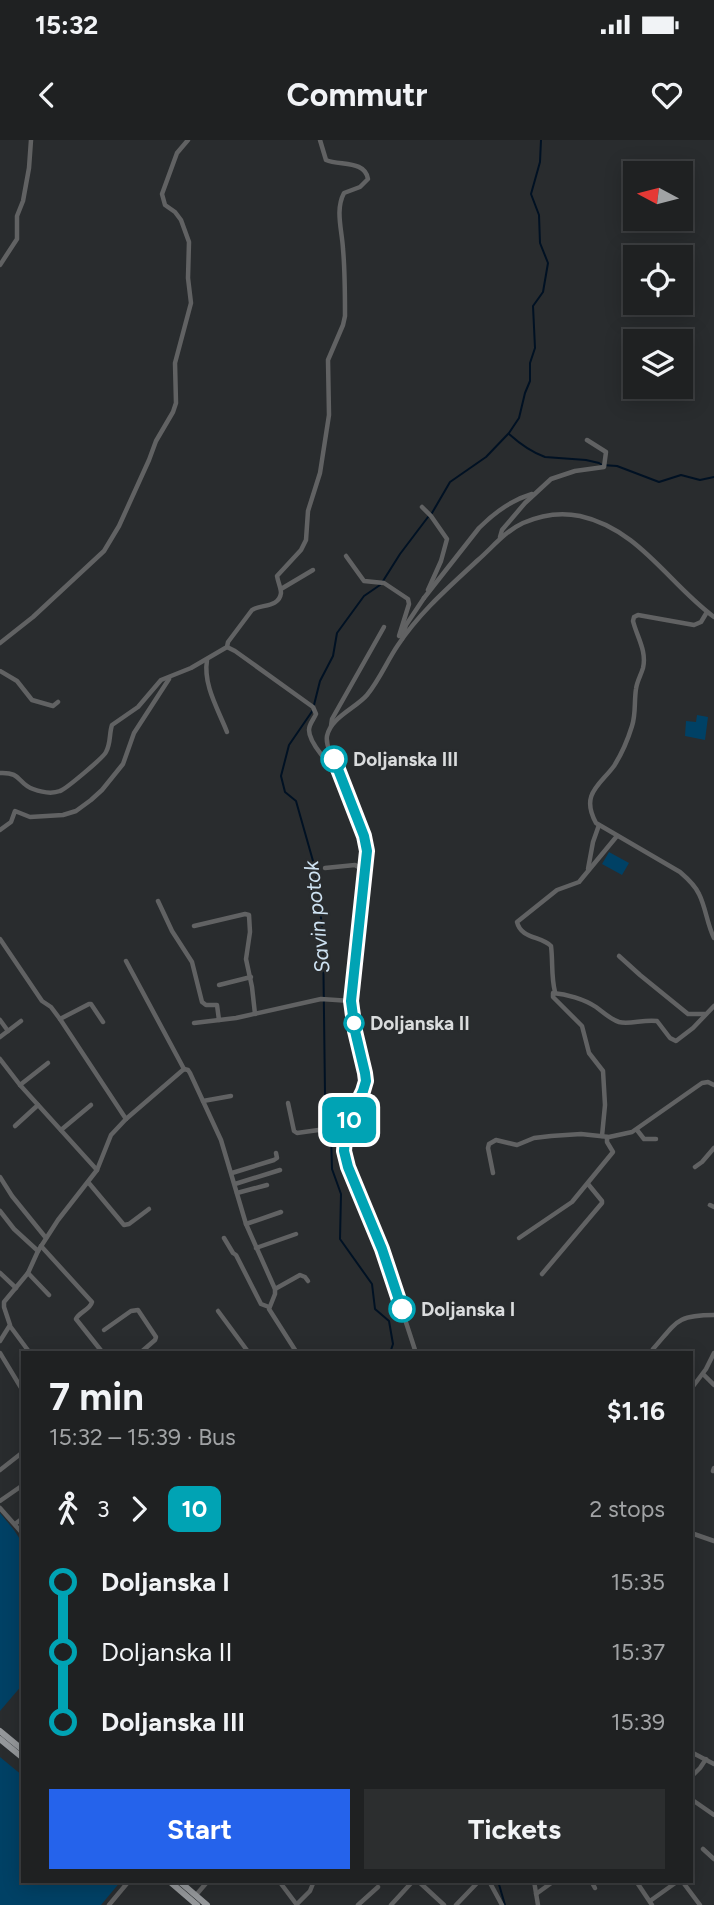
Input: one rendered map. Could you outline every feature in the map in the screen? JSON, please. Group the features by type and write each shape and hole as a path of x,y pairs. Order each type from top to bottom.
{"main road":[{"path":"0,1731 21,1748"},
{"path":"0,1739 21,1756"},
{"path":"171,1883 197,1905"},
{"path":"181,1883 207,1905"}],"street":[{"path":"0,265 18,239 17,216 23,201 31,140"},
{"path":"0,643 33,617 104,551 119,526 156,441 173,412 176,403 175,363 191,303 188,278 189,242 181,220 165,205 162,194 177,153 188,140"},
{"path":"0,773 14,774 35,790 54,792 64,789 104,755 110,742 112,725 138,707 161,680 227,647 252,610 275,604 281,595 277,576 297,556 306,540 308,510 320,474 329,415 328,360 345,316 340,203 344,193 360,187 368,179 363,169 326,160 320,140"},
{"path":"500,538 502,530 532,495 551,479 576,471 603,469 606,452 586,440"},
{"path":"400,642 403,631 424,598 488,519 502,508 529,494 532,495"},
{"path":"422,508 447,539 441,561 424,598"},
{"path":"331,727 366,695 400,642 429,606 500,538 525,522 568,514 587,518 614,530 635,543 714,617"},
{"path":"346,556 364,581 382,583 409,600 399,632 400,642"},
{"path":"281,589 313,570"},
{"path":"707,612 701,622 694,625 638,615 634,617 634,626 643,648 643,670 636,687 635,714 613,767 596,785 590,804 593,817 599,825 641,848 690,881 699,892 714,939"},
{"path":"384,627 331,722 327,742 366,844 351,1001 366,1081 346,1126 344,1142 346,1161 382,1249 415,1351"},
{"path":"227,647 314,708 316,715 309,729 310,736 321,754 341,775"},
{"path":"207,659 206,676 228,732"},
{"path":"0,671 17,681 32,700 53,706 58,702"},
{"path":"0,830 11,822 15,811 30,817 63,815 76,811 97,795 123,764 134,733 170,677"},
{"path":"588,869 599,825"},
{"path":"519,1238 572,1202 613,1152 604,1136 603,1071 589,1054 582,1026 553,997 555,992 551,978 551,946 523,932 517,922 557,890 579,882 617,836"},
{"path":"325,868 355,865 365,871"},
{"path":"158,901 172,931 192,962 202,1002 206,1005 218,1005 219,1020"},
{"path":"194,926 248,914 251,928 246,959 255,1014"},
{"path":"0,939 35,991 60,1019 126,1119"},
{"path":"619,956 688,1014 706,1014"},
{"path":"126,961 184,1069 190,1071 221,1140 246,1224 275,1289 275,1296 269,1307"},
{"path":"219,985 251,977"},
{"path":"555,992 590,1004 622,1023 657,1021 670,1038 676,1041 694,1028 714,1006"},
{"path":"194,1023 255,1014 321,999 351,1001"},
{"path":"60,1019 91,1004 103,1021"},
{"path":"0,1020 8,1031"},
{"path":"0,1037 21,1021"},
{"path":"0,1059 97,1170"},
{"path":"20,1085 48,1063"},
{"path":"29,1351 10,1326 4,1305 28,1273 39,1248 77,1193 97,1170 108,1138 184,1069"},
{"path":"493,1173 488,1145 496,1140 517,1145 534,1138 581,1134 604,1136 637,1130 702,1083 714,1085"},
{"path":"203,1101 231,1096"},
{"path":"288,1103 296,1133 346,1126"},
{"path":"15,1126 38,1105"},
{"path":"61,1130 91,1105"},
{"path":"637,1130 644,1139 656,1139"},
{"path":"695,1167 714,1149"},
{"path":"232,1173 274,1160 276,1153"},
{"path":"235,1184 280,1170"},
{"path":"0,1177 46,1238"},
{"path":"88,1182 124,1225 149,1209"},
{"path":"541,1274 602,1203 601,1198 588,1184"},
{"path":"237,1193 267,1185"},
{"path":"0,1211 14,1228 39,1248 92,1302 76,1320 101,1351"},
{"path":"246,1224 281,1212"},
{"path":"257,1248 296,1234"},
{"path":"224,1238 236,1255 261,1304 269,1307 294,1351"},
{"path":"0,1272 16,1287"},
{"path":"28,1273 49,1294"},
{"path":"275,1289 300,1275 307,1281"},
{"path":"104,1331 131,1311 138,1310 156,1337 142,1351"},
{"path":"218,1311 248,1351"},
{"path":"653,1349 680,1320 688,1316 714,1315"},
{"path":"1,1339 10,1326"},
{"path":"0,1353 21,1388"},
{"path":"693,1386 714,1353"},
{"path":"703,1374 714,1385"},
{"path":"0,1470 21,1454"},
{"path":"0,1501 21,1486"},
{"path":"0,1508 21,1532"},
{"path":"15,1524 21,1520"},
{"path":"693,1534 714,1541"},
{"path":"693,1753 714,1764"},
{"path":"693,1775 706,1759"},
{"path":"693,1802 714,1815"},
{"path":"703,1849 714,1859"},
{"path":"110,1905 127,1883"},
{"path":"196,1895 206,1883"},
{"path":"280,1883 297,1905 310,1891 313,1883"},
{"path":"391,1905 411,1883"},
{"path":"420,1883 444,1905"},
{"path":"456,1905 477,1883"},
{"path":"490,1883 502,1905"},
{"path":"534,1883 538,1905"},
{"path":"536,1894 551,1883"},
{"path":"591,1883 595,1888"},
{"path":"637,1883 651,1903 677,1883"},
{"path":"682,1883 700,1905"},
{"path":"358,1905 378,1887"}],"shaded area":[{"path":"697,715 708,717 705,740 685,736 686,721 696,722"},
{"path":"609,852 629,863 622,875 602,864"},
{"path":"0,1513 21,1541 21,1686 0,1711"},
{"path":"0,1757 21,1774 21,1883 119,1883 101,1905 0,1905"}],"waterway":[{"name":"Savin potok","path":"432,513 450,482 486,457 509,433 519,418 530,381 530,363 535,348 533,306 543,292 548,263 540,243 539,215 531,194 540,162 541,140"},
{"path":"509,434 545,457 586,460 617,466 659,482 681,475 700,480 714,477"},
{"name":"Savin potok","path":"383,581 428,517"},
{"name":"Savin potok","path":"314,705 320,681 333,656 337,633 364,596 380,585"},
{"name":"Savin potok","path":"313,710 289,745 281,776 285,792 296,801 315,868 323,935 325,1093 331,1133 332,1169 341,1194 340,1239 372,1284 375,1309 389,1321 393,1344 391,1351"},
{"name":"Savin potok","path":"499,1883 505,1905"}],"bus line":[{"name":"10","path":"334,759 364,836 367,851 351,1001 366,1081 346,1126 344,1151 402,1309"}],"place":[{"name":"Doljanska III","path":"334,759"},
{"name":"Doljanska II","path":"354,1023"},
{"name":"Doljanska I","path":"402,1309"}]}
